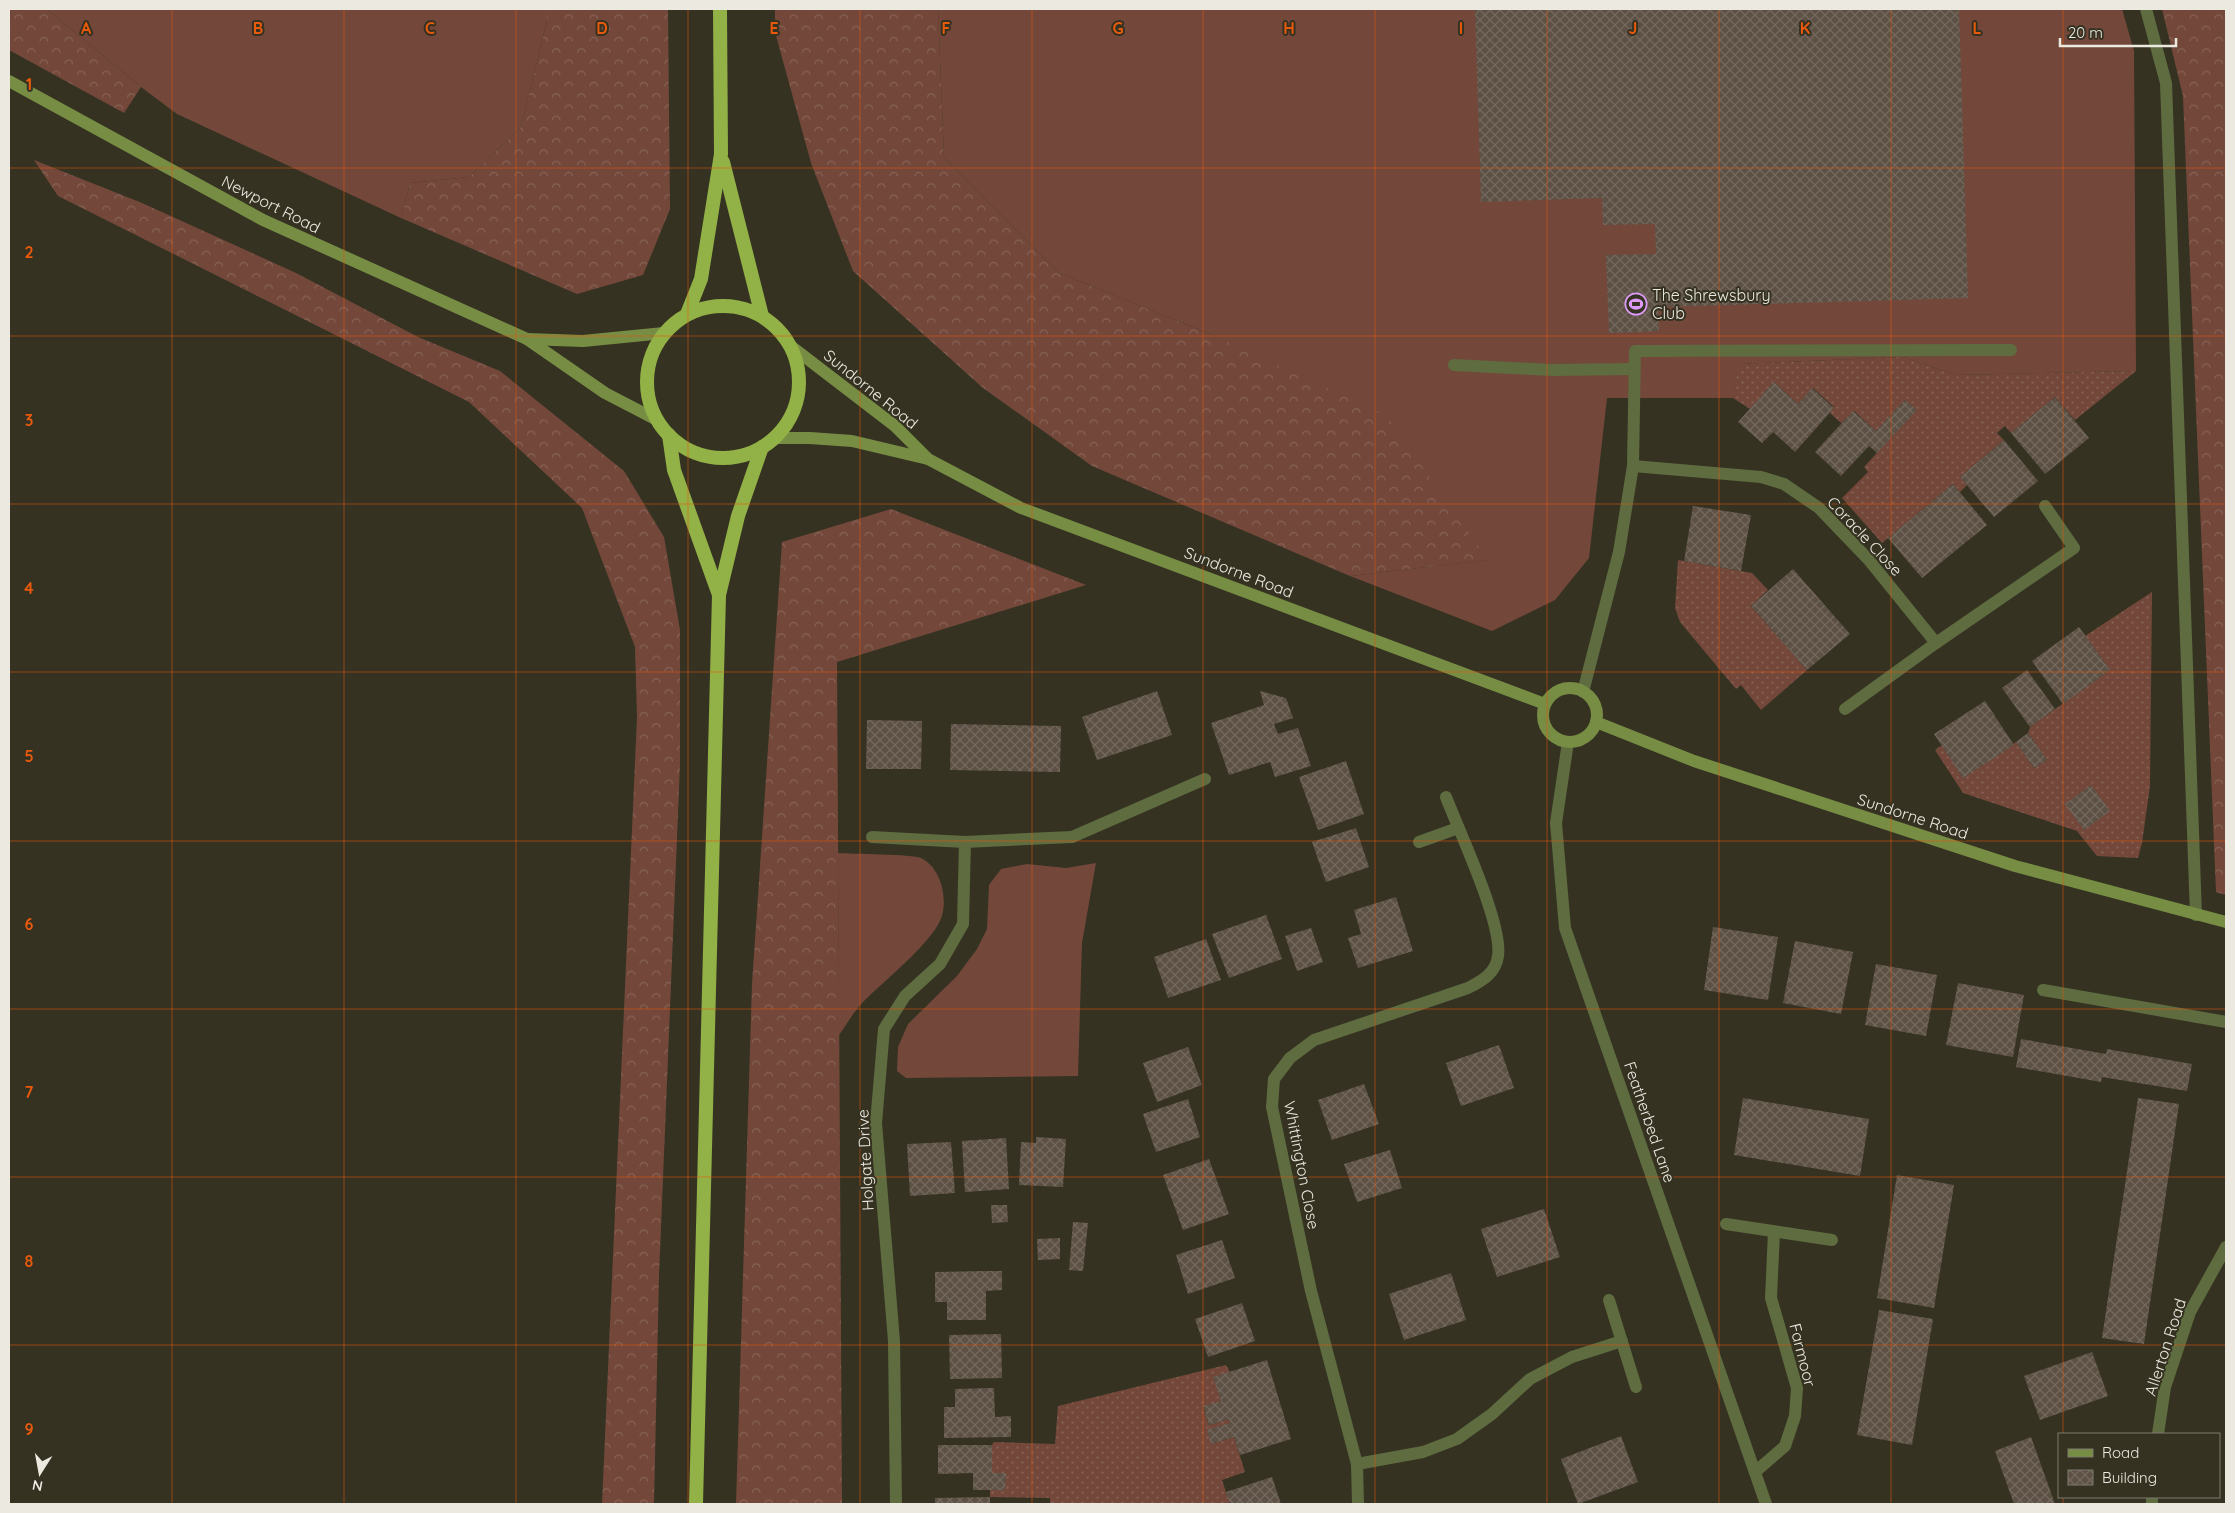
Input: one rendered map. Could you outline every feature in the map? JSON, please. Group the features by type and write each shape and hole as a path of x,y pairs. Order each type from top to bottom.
{"highway":[{"path":"687,314 701,278 721,154 720,9"},
{"path":"721,154 762,316"},
{"path":"725,306 744,308 774,324 792,348 798,366 800,386 796,405 788,423 775,438 762,448 744,455 724,458 704,455 685,448 669,435 657,420 650,403 647,384 648,366 654,349 664,333 687,314 706,308 725,306"},
{"path":"669,435 674,470 719,596"},
{"path":"696,1504 719,596 738,516 762,448"}],"main road":[{"name":"Newport Road","path":"9,81 263,220 527,339 605,393 657,420"},
{"name":"Newport Road","path":"527,339 583,341 664,333"},
{"name":"Sundorne Road","path":"792,348 895,426 928,459"},
{"name":"Sundorne Road","path":"775,438 852,441 928,459 1020,508 1545,704"},
{"path":"1566,688 1583,692 1594,704 1596,722 1592,730 1585,737 1568,742 1552,736 1547,729 1543,712 1545,704 1550,696 1566,688"},
{"name":"Sundorne Road","path":"1596,722 1694,761 2006,863 2226,922"}],"street":[{"path":"2146,9 2166,83 2196,915"},
{"path":"1583,692 1619,552 1633,466 1635,351 2011,350"},
{"path":"1454,365 1551,370 1634,369"},
{"name":"Coracle Close","path":"1633,466 1761,477 1784,484 1819,508 1856,546 1936,643"},
{"path":"1845,709 1936,643 2074,548 2045,506"},
{"name":"Featherbed Lane","path":"1568,742 1556,823 1565,928 1766,1504"},
{"path":"872,838 965,842 1072,837 1205,779"},
{"name":"Whittington Close","path":"1358,1504 1357,1464 1311,1291 1272,1107 1274,1079 1290,1058 1314,1040 1468,988 1487,979 1498,957 1496,932 1486,900 1446,797"},
{"path":"1419,842 1458,828"},
{"name":"Holgate Drive","path":"896,1504 894,1341 876,1123 884,1029 905,996 940,964 963,924 965,842"},
{"path":"2043,990 2226,1022"},
{"path":"1726,1224 1832,1240"},
{"name":"Farmoor","path":"1755,1472 1785,1446 1795,1416 1797,1388 1771,1298 1774,1232"},
{"name":"Allerton Road","path":"2158,1433 2165,1387 2190,1312 2226,1246"},
{"path":"1609,1300 1636,1387"},
{"path":"1357,1464 1422,1452 1457,1439 1492,1414 1530,1379 1572,1357 1622,1340"}],"green space":[{"path":"9,9 47,9 141,87 124,113 9,50"},
{"path":"47,9 547,9 547,21 521,127 469,177 410,183 401,218 177,114 141,87"},
{"path":"547,9 668,9 670,209 643,275 577,294 401,218 410,183 469,177 521,127 547,21"},
{"path":"775,9 938,9 944,158 1059,273 1215,336 1386,415 1488,560 1350,576 1092,466 983,388 853,271 811,163 775,32"},
{"name":"The Shrewsbury Club","path":"938,9 2122,9 2134,51 2136,371 1955,375 1903,357 1740,364 1733,398 1607,398 1589,558 1555,600 1492,631 1350,576 1487,560 1215,336 1059,273 944,158"},
{"path":"2162,9 2226,9 2226,895 2216,892 2183,96"},
{"path":"34,160 142,203 296,273 418,337 500,371 624,471 664,537 680,630 680,765 659,1276 654,1504 602,1504 637,717 635,647 582,508 469,402 58,196"},
{"path":"1903,357 1955,375 2136,371 2075,420 2055,397 2011,433 2005,426 1997,433 2004,440 1960,477 1967,485 1960,492 1953,484 1882,543 1842,498 1868,472 1864,467 1916,410 1905,400 1876,431 1854,411 1841,423 1830,413 1834,407 1813,388 1798,404 1774,382 1750,409 1733,398 1739,364"},
{"path":"891,509 1086,585 837,662 842,1504 736,1504 752,984 782,542"},
{"path":"1678,560 1752,573 1768,590 1751,606 1807,670 1761,710 1741,685 1736,689 1680,622 1675,608"},
{"path":"2152,592 2150,786 2138,858 2097,856 2077,831 1963,793 1935,750 1942,745 1963,778 2016,742 2034,768 2047,760 2028,733 2030,727 2110,670 2085,636"},
{"path":"838,853 921,858 934,869 939,877 944,905 940,921 926,941 860,1005 839,1035"},
{"path":"1096,863 1082,943 1078,1076 906,1078 897,1071 898,1047 908,1024 957,976 977,949 987,929 989,885 1001,869 1027,864 1066,868"},
{"path":"1226,1365 1230,1372 1221,1401 1203,1407 1209,1425 1229,1419 1230,1423 1211,1444 1234,1437 1245,1472 1222,1480 1230,1504 1050,1504 1050,1498 990,1497 990,1490 1005,1490 1005,1473 992,1473 992,1445 994,1442 1055,1444 1058,1406"}],"building":[{"path":"1475,9 1959,9 1968,298 1658,307 1659,331 1609,333 1606,255 1656,254 1655,224 1603,225 1602,198 1481,202"},
{"path":"1774,382 1798,404 1812,388 1834,408 1795,452 1773,432 1762,443 1738,422"},
{"path":"2055,397 2089,438 2045,474 2011,433"},
{"path":"1905,400 1917,410 1877,453 1869,446 1841,476 1815,452 1853,411 1876,431"},
{"path":"2004,440 2038,481 1994,517 1960,477"},
{"path":"1953,484 1987,525 1922,578 1888,538"},
{"path":"1693,506 1751,515 1741,571 1684,561"},
{"path":"1793,569 1850,634 1807,670 1751,606"},
{"path":"2079,627 2110,670 2063,704 2032,661"},
{"path":"2027,670 2055,709 2030,727 2002,688"},
{"path":"1157,691 1172,735 1097,760 1082,717"},
{"path":"1260,691 1286,698 1293,718 1274,724 1278,734 1298,728 1311,766 1275,777 1270,762 1229,775 1211,723 1264,705"},
{"path":"1985,701 2014,745 1963,778 1934,734"},
{"path":"867,720 922,721 921,769 866,769"},
{"path":"951,724 1061,726 1060,772 950,770"},
{"path":"2028,733 2047,760 2034,768 2016,742"},
{"path":"1346,761 1364,814 1318,830 1299,777"},
{"path":"2091,785 2110,811 2084,830 2065,804"},
{"path":"1356,828 1369,867 1326,882 1312,842"},
{"path":"1396,897 1413,951 1358,968 1348,938 1361,934 1354,910"},
{"path":"1266,915 1282,959 1229,978 1212,934"},
{"path":"1713,927 1778,937 1768,1000 1704,990"},
{"path":"1311,928 1323,962 1297,971 1285,936"},
{"path":"1206,939 1221,980 1168,998 1154,957"},
{"path":"1795,941 1853,952 1841,1014 1783,1003"},
{"path":"1876,964 1937,975 1926,1036 1865,1025"},
{"path":"1958,983 2024,995 2013,1057 1946,1045"},
{"path":"2021,1039 2106,1054 2107,1049 2192,1064 2187,1091 2102,1077 2101,1082 2016,1067"},
{"path":"1499,1045 1514,1088 1461,1106 1446,1063"},
{"path":"1188,1047 1202,1085 1157,1102 1143,1063"},
{"path":"1364,1084 1379,1124 1332,1140 1318,1100"},
{"path":"1743,1098 1869,1119 1860,1176 1734,1155"},
{"path":"2138,1098 2179,1104 2144,1344 2102,1338"},
{"path":"1188,1099 1200,1137 1156,1152 1143,1114"},
{"path":"1036,1137 1066,1139 1063,1187 1019,1185 1021,1142 1036,1143"},
{"path":"1006,1138 1009,1189 965,1192 962,1141"},
{"path":"951,1142 955,1193 910,1196 907,1144"},
{"path":"1390,1150 1402,1188 1357,1202 1344,1164"},
{"path":"1209,1159 1229,1214 1183,1230 1163,1175"},
{"path":"1897,1175 1954,1185 1934,1308 1877,1298"},
{"path":"991,1205 1007,1205 1008,1222 992,1223"},
{"path":"1544,1209 1560,1257 1497,1277 1481,1229"},
{"path":"1073,1222 1088,1223 1083,1271 1069,1270"},
{"path":"1060,1238 1060,1259 1038,1260 1037,1239"},
{"path":"1222,1240 1235,1278 1188,1294 1176,1255"},
{"path":"1002,1271 1002,1290 986,1291 986,1320 947,1320 947,1302 935,1302 935,1272"},
{"path":"1451,1273 1466,1320 1404,1340 1389,1294"},
{"path":"1242,1303 1255,1341 1208,1357 1195,1319"},
{"path":"1879,1310 1933,1319 1912,1445 1857,1435"},
{"path":"1001,1334 1002,1378 950,1379 949,1335"},
{"path":"2092,1352 2108,1396 2040,1420 2024,1376"},
{"path":"1267,1360 1291,1439 1240,1455 1234,1437 1211,1444 1207,1430 1230,1423 1229,1419 1209,1425 1203,1406 1221,1401 1213,1377"},
{"path":"994,1388 995,1417 1011,1416 1011,1437 944,1438 944,1407 955,1407 955,1389"},
{"path":"1621,1436 1638,1482 1578,1504 1561,1459"},
{"path":"2031,1437 2055,1504 2014,1504 1995,1451"},
{"path":"938,1445 992,1445 992,1473 1006,1473 1005,1490 973,1490 973,1473 938,1474"},
{"path":"1272,1477 1281,1504 1230,1504 1226,1492"},
{"path":"990,1497 990,1504 935,1504 935,1498"}],"place":[{"name":"The Shrewsbury Club","path":"1636,304"}]}
